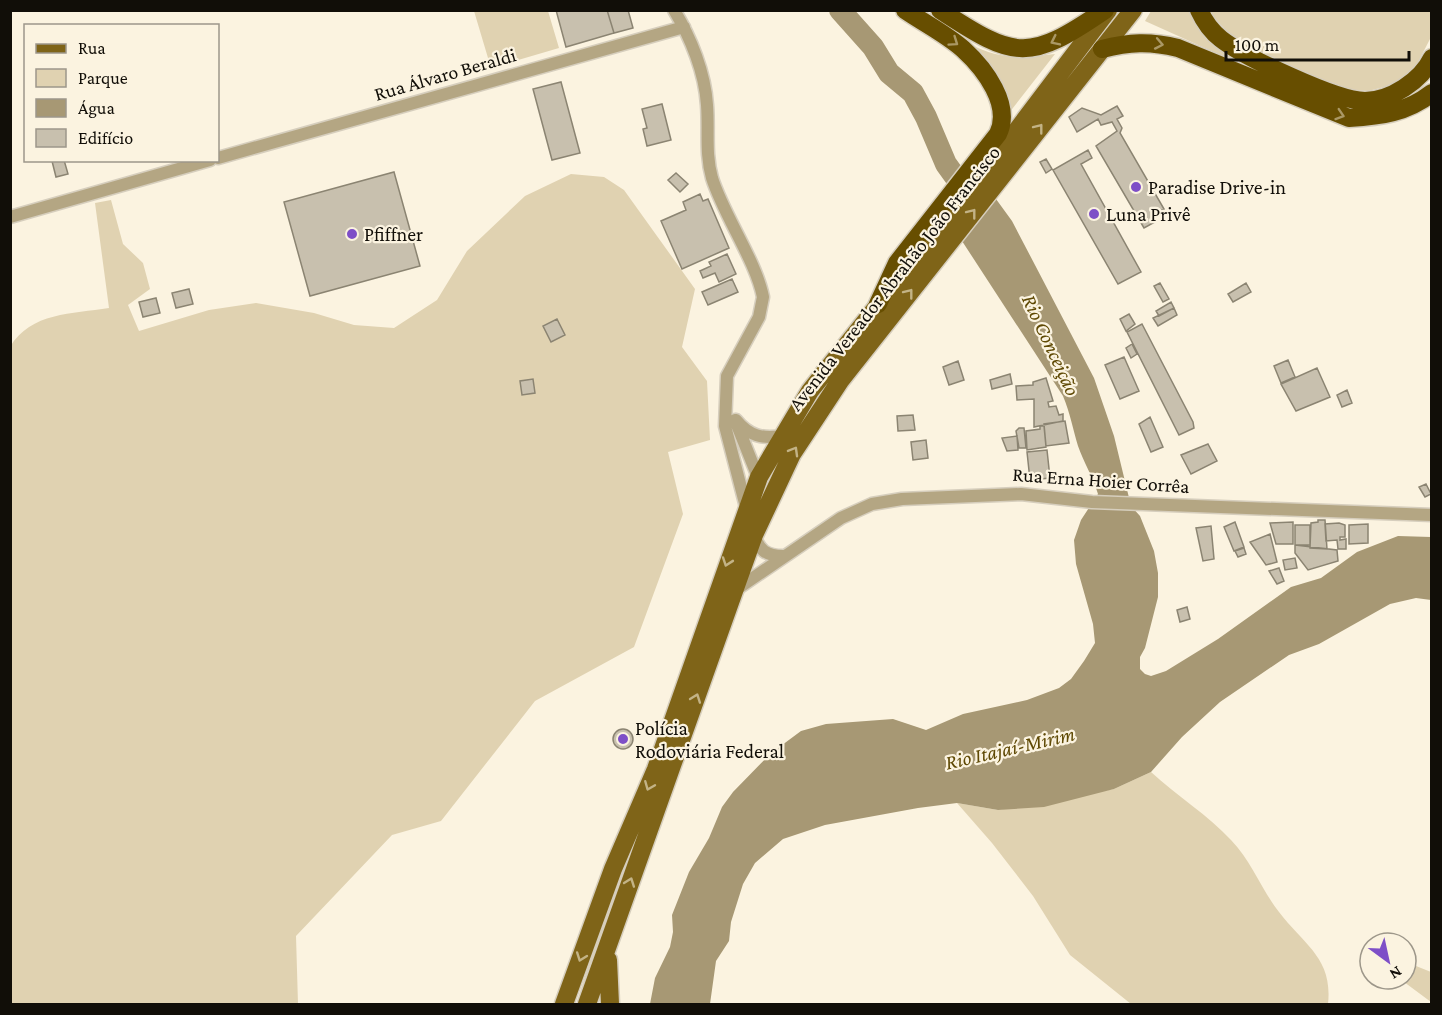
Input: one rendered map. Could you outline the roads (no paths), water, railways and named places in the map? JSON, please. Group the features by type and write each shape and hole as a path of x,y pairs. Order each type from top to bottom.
{"highway":[{"path":"878,304 897,262 930,242 991,165 1003,123 1002,107 996,92 963,48 904,10"},
{"path":"940,10 991,42 1012,48 1034,49 1066,36 1106,10"},
{"path":"1199,10 1222,40 1268,64 1349,100 1367,101 1383,98 1408,85 1428,66 1431,58"},
{"path":"1102,49 1128,42 1153,41 1178,48 1349,118 1379,117 1404,111 1431,93"}],"main road":[{"name":"Avenida Vereador Abrahão João Francisco","path":"587,1005 754,535 767,502 792,454 930,242 991,165 1106,10"},
{"name":"Avenida Vereador Abrahão João Francisco","path":"991,165 1102,49 1133,10"},
{"name":"Avenida Vereador Abrahão João Francisco","path":"564,1005 613,869 656,769 746,507 759,477 810,391 878,304"},
{"path":"610,937 610,1005"}],"street":[{"path":"674,10 684,27 703,81 707,105 706,156 713,180 760,287 764,302 759,317 729,369 725,426 746,507"},
{"name":"Rua Álvaro Beraldi","path":"219,158 684,27"},
{"path":"11,214 203,162"},
{"path":"727,396 767,502"},
{"path":"735,420 755,436 765,438 782,436"},
{"name":"Rua Erna Hoier Corrêa","path":"733,593 783,556 850,512 880,502 954,495 1021,494 1092,502 1431,515"},
{"path":"754,535 761,549 767,554 783,556"}],"water":[{"name":"Rio Itajaí-Mirim","path":"996,199 1012,221 1094,378 1114,436 1131,506 1140,516 1154,551 1158,573 1158,597 1145,648 1140,657 1140,669 1145,674 1151,676 1166,671 1218,639 1291,587 1321,578 1357,552 1398,536 1431,537 1431,600 1416,598 1390,604 1319,644 1289,655 1220,702 1182,737 1151,772 1114,789 1044,807 998,810 957,803 918,808 825,825 783,839 755,863 743,884 731,922 729,941 716,961 710,1004 650,1004 655,978 670,947 673,932 672,915 689,872 709,838 722,807 733,792 770,754 801,731 826,724 893,719 926,730 963,714 1027,700 1059,688 1071,679 1095,643 1093,624 1076,564 1074,540 1081,520 1098,494 1078,446 1063,396 962,241"}],"waterway":[{"name":"Rio Conceição","path":"840,10 873,47 889,73 913,93 946,164 972,200"}],"place":[{"name":"Paradise Drive-in","path":"1136,187"},
{"name":"Luna Privê","path":"1094,214"},
{"name":"Pfiffner","path":"352,234"},
{"name":"Polícia Rodoviária Federal","path":"623,739"}]}
